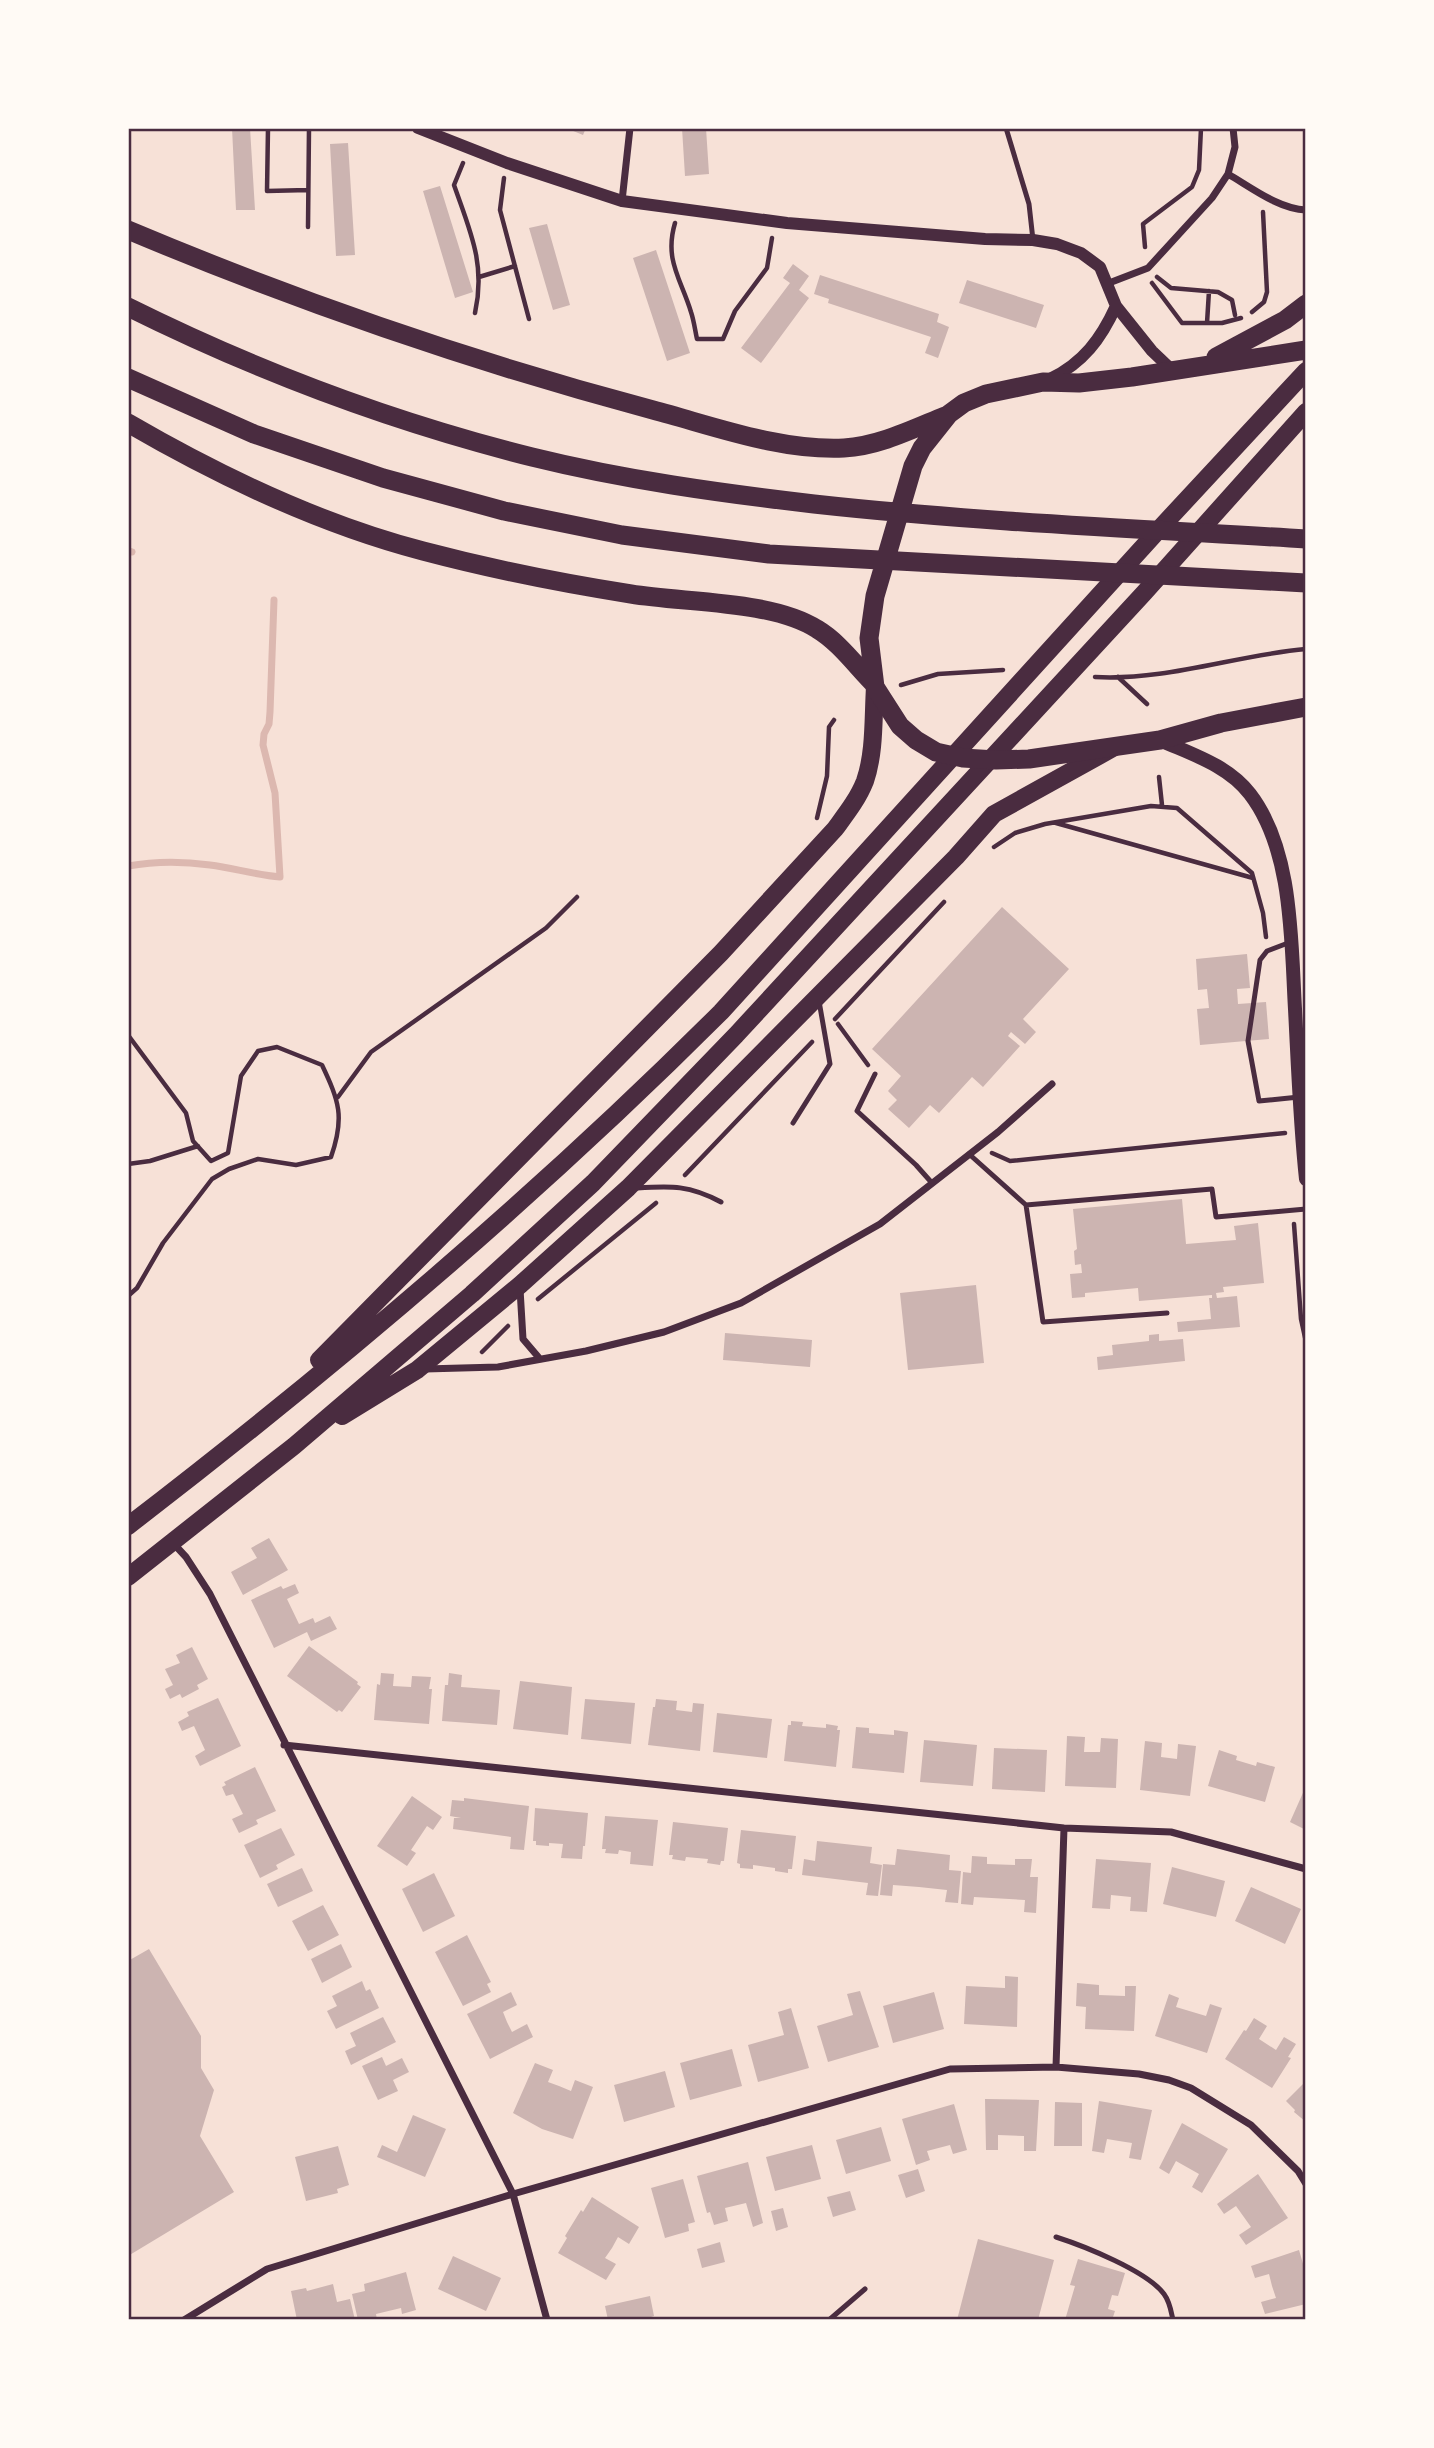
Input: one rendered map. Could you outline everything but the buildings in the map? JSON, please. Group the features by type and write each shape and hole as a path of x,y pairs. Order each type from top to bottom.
{"highway":[{"path":"128,230 306,301 443,349 597,395 752,436 803,446 847,448 886,440 949,414 964,403 986,394 1043,382 1079,383 1306,350"},
{"path":"1196,367 1254,339 1306,304"},
{"path":"128,307 302,386 444,433 533,458 637,479 723,494 912,514 1306,539"},
{"path":"128,378 254,433 383,478 504,511 622,535 769,554 1306,583"},
{"path":"874,685 869,638 874,596 910,475 922,448 949,414"},
{"path":"128,423 191,460 265,495 330,521 421,551 528,576 632,594 764,611 802,621 830,639 874,685 900,726 936,752 963,758 1030,759 1160,740 1221,723 1306,707"}],"main road":[{"path":"128,1526 447,1266 650,1083 721,1012 1306,371"},
{"path":"128,1577 293,1446 472,1294 593,1183 736,1035 1144,593 1306,412"},
{"path":"254,1426 721,953 835,829 864,784 869,764 874,685"},
{"path":"1160,740 1221,768 1250,793 1277,849 1291,942 1303,1096 1306,1179"},
{"path":"293,1446 417,1370 520,1285 628,1188 957,857 994,814 1116,746"}],"street":[{"path":"418,128 507,163 622,201 775,222 985,239 1033,240 1082,253 1100,267 1109,283 1116,306 1152,351 1173,371"},
{"path":"622,201 630,128"},
{"path":"1109,283 1145,270 1212,198 1228,174 1235,148 1233,128"},
{"path":"1228,174 1274,202 1297,210 1306,210"},
{"path":"1043,382 1084,357 1098,341 1116,306"},
{"path":"417,1370 498,1367 540,1359 664,1332 741,1303 880,1224 979,1147 1052,1084"},
{"path":"520,1285 523,1339 540,1359"},
{"path":"173,1542 187,1557 209,1594 513,2194 547,2320"},
{"path":"284,1745 1063,1828 1171,1832 1306,1870"},
{"path":"1056,2067 1063,1828"},
{"path":"184,2320 267,2269 513,2194 950,2069 1056,2067 1139,2074 1191,2088 1251,2124 1298,2171 1306,2184"}],"lane":[{"path":"1006,128 1029,204 1033,240"},
{"path":"1291,942 1267,951 1260,960 1248,1041 1259,1101 1303,1096"},
{"path":"793,1123 831,1065 818,995"},
{"path":"875,1074 857,1111 932,1183"},
{"path":"969,1154 1026,1205 1043,1322 1167,1313"},
{"path":"628,1188 675,1186 696,1189 721,1202"},
{"path":"1026,1205 1212,1189 1216,1217 1306,1209"},
{"path":"1056,2237 1118,2263 1155,2284 1170,2304 1173,2320"},
{"path":"829,2320 865,2289"}],"path":[{"path":"268,128 267,191 308,190"},
{"path":"308,227 309,128"},
{"path":"1201,128 1199,170 1192,187 1143,224 1145,270 1182,323 1222,323 1245,317 1264,302 1267,292 1263,193"},
{"path":"468,149 454,185 475,244 480,288 475,313"},
{"path":"507,163 500,210 528,319"},
{"path":"679,209 672,232 672,265 691,313 697,339 723,339 736,311 767,268 775,222"},
{"path":"479,277 515,266"},
{"path":"1145,270 1171,288 1218,292 1232,300 1235,315"},
{"path":"1208,323 1209,291"},
{"path":"1147,704 1118,677 1218,665 1306,649"},
{"path":"901,685 938,674 1009,670"},
{"path":"817,818 827,776 829,727 834,720"},
{"path":"1159,777 1162,805"},
{"path":"984,854 1015,832 1053,822 1162,805 1177,808 1234,856 1254,878 1263,913"},
{"path":"1053,822 1254,878"},
{"path":"338,1098 371,1052 546,928 578,897"},
{"path":"835,1019 875,1074"},
{"path":"128,1035 186,1113 193,1141 211,1161 229,1153 240,1076 258,1051 277,1047 322,1065 338,1098 338,1136 331,1157 296,1165 258,1159 212,1179 163,1243 137,1288 128,1296"},
{"path":"979,1147 1010,1161 1286,1133"},
{"path":"128,1164 150,1161 198,1146"},
{"path":"1293,1211 1301,1319 1306,1342"}],"waterway":[{"path":"128,551 132,552"},
{"path":"128,866 158,862 189,863 280,877 275,793 263,745 270,712 274,600"}]}
